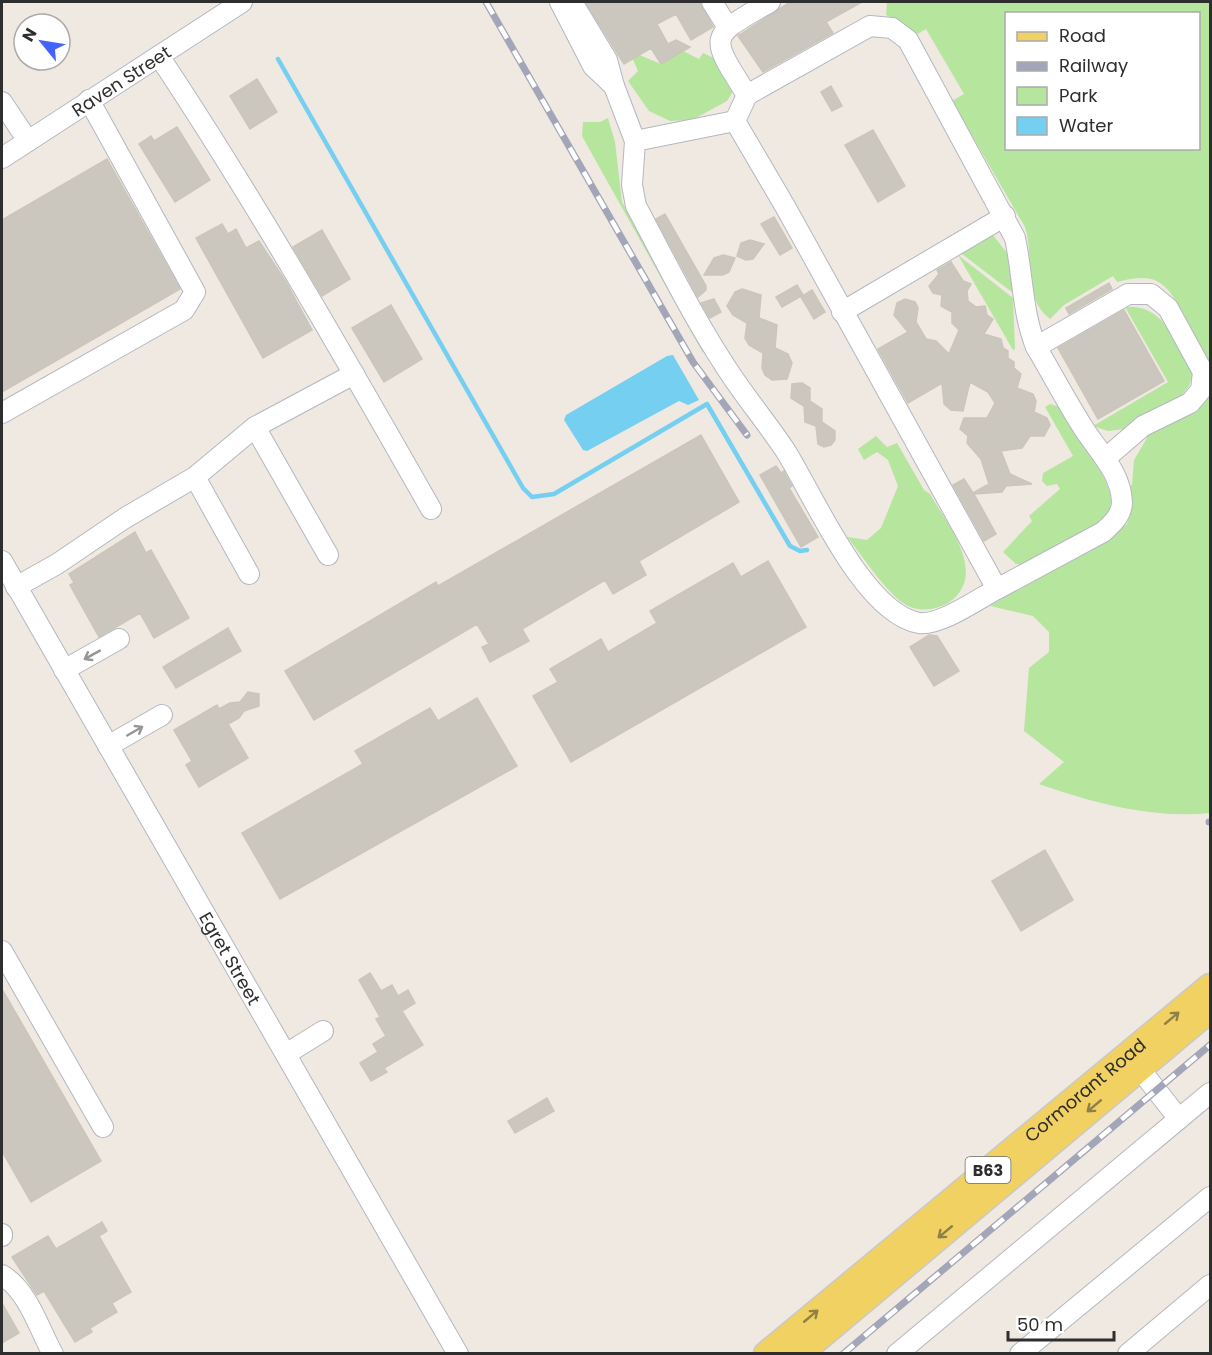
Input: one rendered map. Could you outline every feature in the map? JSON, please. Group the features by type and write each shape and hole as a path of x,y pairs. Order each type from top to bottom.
{"main road":[{"name":"Cormorant Road","path":"766,1353 1210,986"},
{"name":"Cormorant Road","path":"800,1353 1210,1010"}],"street":[{"name":"Raven Street","path":"2,158 242,2"},
{"path":"560,2 593,66 614,86"},
{"path":"572,2 607,60 614,86 635,141 632,185 636,206 721,361 785,450 847,559 880,598 898,613 918,623 938,621 1103,532 1116,520 1122,503 1119,485 1106,458 1086,432 1036,347 1026,322 1021,266 1015,238 908,40 892,28 870,26 747,94 735,121"},
{"path":"712,2 727,26"},
{"path":"747,94 721,54 719,40 727,26 770,2"},
{"path":"159,56 354,374 431,509"},
{"path":"2,413 184,310 195,292 89,100"},
{"path":"2,102 28,141"},
{"path":"635,141 735,121"},
{"path":"735,121 951,502 997,589"},
{"path":"842,312 1005,216"},
{"path":"1036,347 1128,294 1151,294 1168,308 1203,372 1201,390 1190,403 1143,426 1106,458"},
{"path":"16,587 57,564 125,518 195,477 255,427 354,374"},
{"path":"255,427 328,555"},
{"path":"195,477 249,574"},
{"name":"Egret Street","path":"2,561 458,1353"},
{"path":"64,670 120,639"},
{"path":"108,746 162,715"},
{"path":"2,951 103,1127"},
{"path":"286,1054 322,1032"},
{"path":"1139,1068 1179,1119"},
{"path":"897,1353 1210,1093"},
{"path":"1020,1353 1210,1197"},
{"path":"2,1275 13,1282 23,1294 53,1353"},
{"path":"1128,1353 1210,1285"}],"green space":[{"path":"887,2 1210,2 1210,371 1183,321 1185,316 1178,304 1166,287 1151,279 1117,282 1113,276 1064,305 1050,319 1041,310 1032,288 1025,227 952,101 964,94 926,29 914,36 905,24 886,15"},
{"path":"683,51 699,59 703,53 716,59 732,87 732,93 727,101 692,120 670,121 649,111 628,81 638,71 632,57 637,54 661,64"},
{"path":"608,118 615,142 622,202 704,345 703,353 582,136 583,122 600,122"},
{"path":"992,234 1011,258 1013,293 962,254"},
{"path":"958,255 1013,298 1015,349 1013,350"},
{"path":"1125,307 1138,307 1159,318 1175,338 1193,372 1189,386 1179,399 1125,429 1108,431 1093,426 1168,382"},
{"path":"1210,391 1210,813 1167,814 1123,808 1039,784 1064,762 1024,731 1029,668 1049,652 1049,632 1033,616 990,606 1127,524 1133,505 1128,486 1132,485 1134,460 1147,438 1144,433"},
{"path":"1050,404 1063,408 1083,441 1110,493 1111,505 1107,515 1097,525 1026,564 1016,564 1003,552 1032,521 1029,516 1060,489 1057,484 1047,486 1042,481 1043,473 1073,456 1045,407"},
{"path":"876,436 887,447 897,443 924,490 930,494 946,520 961,549 965,564 965,578 960,592 948,603 939,607 918,609 900,601 847,537 867,540 881,528 898,486 888,460 877,452 864,460 858,449"}],"water":[{"path":"673,355 699,400 688,405 679,401 587,451 583,450 564,420 566,415 667,356"}],"building":[{"path":"700,2 713,27 691,40 676,14 657,24 668,44 676,40 690,47 661,64 651,48 624,64 586,3"},
{"path":"790,2 862,2 826,22 833,33 763,72 738,36"},
{"path":"257,79 277,112 250,129 230,96"},
{"path":"831,86 842,106 832,111 821,92"},
{"path":"177,127 210,180 175,202 139,144 151,136 154,141"},
{"path":"873,130 905,186 878,202 845,145"},
{"path":"107,159 180,289 2,392 2,220"},
{"path":"665,214 706,286 706,290 698,297 656,219"},
{"path":"774,217 792,248 780,255 761,224"},
{"path":"222,224 228,234 236,229 246,248 259,241 286,282 312,330 263,358 196,238"},
{"path":"322,230 350,279 322,296 293,247"},
{"path":"750,240 764,244 753,259 746,260 737,256 741,243"},
{"path":"723,255 735,258 729,272 723,275 704,275 714,258"},
{"path":"951,262 963,281 971,284 967,291 968,301 976,307 985,306 987,315 993,319 984,334 1001,339 1003,348 1008,351 1008,358 1014,362 1014,368 1021,374 1017,388 1033,394 1036,401 1034,412 1047,418 1050,425 1044,436 1030,436 1022,448 1001,451 1010,474 1032,484 1006,486 1002,492 974,494 996,534 984,541 953,485 964,479 973,493 989,484 981,459 967,443 968,436 960,429 964,418 987,418 995,403 988,392 970,382 963,411 951,410 944,404 942,383 908,403 878,349 908,332 894,315 897,303 905,299 915,302 918,308 916,322 926,339 936,341 949,354 959,330 952,323 952,312 941,306 942,295 933,293 929,286 939,274 937,270"},
{"path":"1109,283 1112,289 1069,314 1066,308"},
{"path":"797,285 803,295 782,307 776,297"},
{"path":"742,289 761,295 759,318 777,325 775,348 788,354 792,363 787,379 772,380 765,375 762,368 763,353 749,345 745,338 747,323 733,315 727,306 735,292"},
{"path":"812,290 825,312 814,319 801,297"},
{"path":"714,299 721,312 710,318 701,303"},
{"path":"391,305 422,359 384,382 352,328"},
{"path":"1124,310 1164,381 1098,419 1058,348"},
{"path":"802,383 810,388 810,401 822,409 822,422 835,431 835,440 831,445 824,447 818,444 816,426 805,422 804,406 791,398 792,384"},
{"path":"701,435 739,502 639,561 646,575 613,594 605,580 522,629 529,641 490,662 482,647 489,644 477,624 314,720 285,671 436,582 438,586"},
{"path":"776,466 781,473 784,471 792,486 789,488 818,537 801,547 760,475"},
{"path":"135,532 146,553 151,550 189,618 154,638 140,613 99,637 70,585 74,583 69,574"},
{"path":"768,561 806,627 571,762 533,696 558,682 550,669 601,639 608,652 657,623 650,611 733,563 741,577"},
{"path":"228,628 241,651 176,688 163,667"},
{"path":"929,635 937,636 959,671 934,686 910,647"},
{"path":"248,692 259,694 259,706 244,711 239,718 228,724 248,758 199,787 186,765 192,761 174,730 217,705 219,709 230,703 240,702"},
{"path":"477,698 517,766 280,899 242,833 363,764 355,751 430,708 438,721"},
{"path":"1045,850 1073,900 1021,931 992,881"},
{"path":"370,973 381,991 392,985 398,996 408,990 415,1003 402,1011 423,1045 384,1068 387,1072 371,1081 360,1063 378,1052 373,1044 386,1036 376,1019 380,1017 359,980"},
{"path":"2,989 101,1161 31,1202 2,1151"},
{"path":"547,1098 554,1111 515,1133 508,1121"},
{"path":"102,1222 107,1231 99,1236 131,1292 112,1303 117,1312 90,1328 92,1332 75,1342 44,1291 37,1295 12,1257 48,1236 56,1249"},
{"path":"2,1303 19,1333 2,1343"}],"waterway":[{"path":"278,59 523,488 532,497 554,494 707,404 790,546 800,551 807,550"}],"railway":[{"path":"486,2 693,362 747,435"},
{"path":"843,1354 1210,1045"}]}
